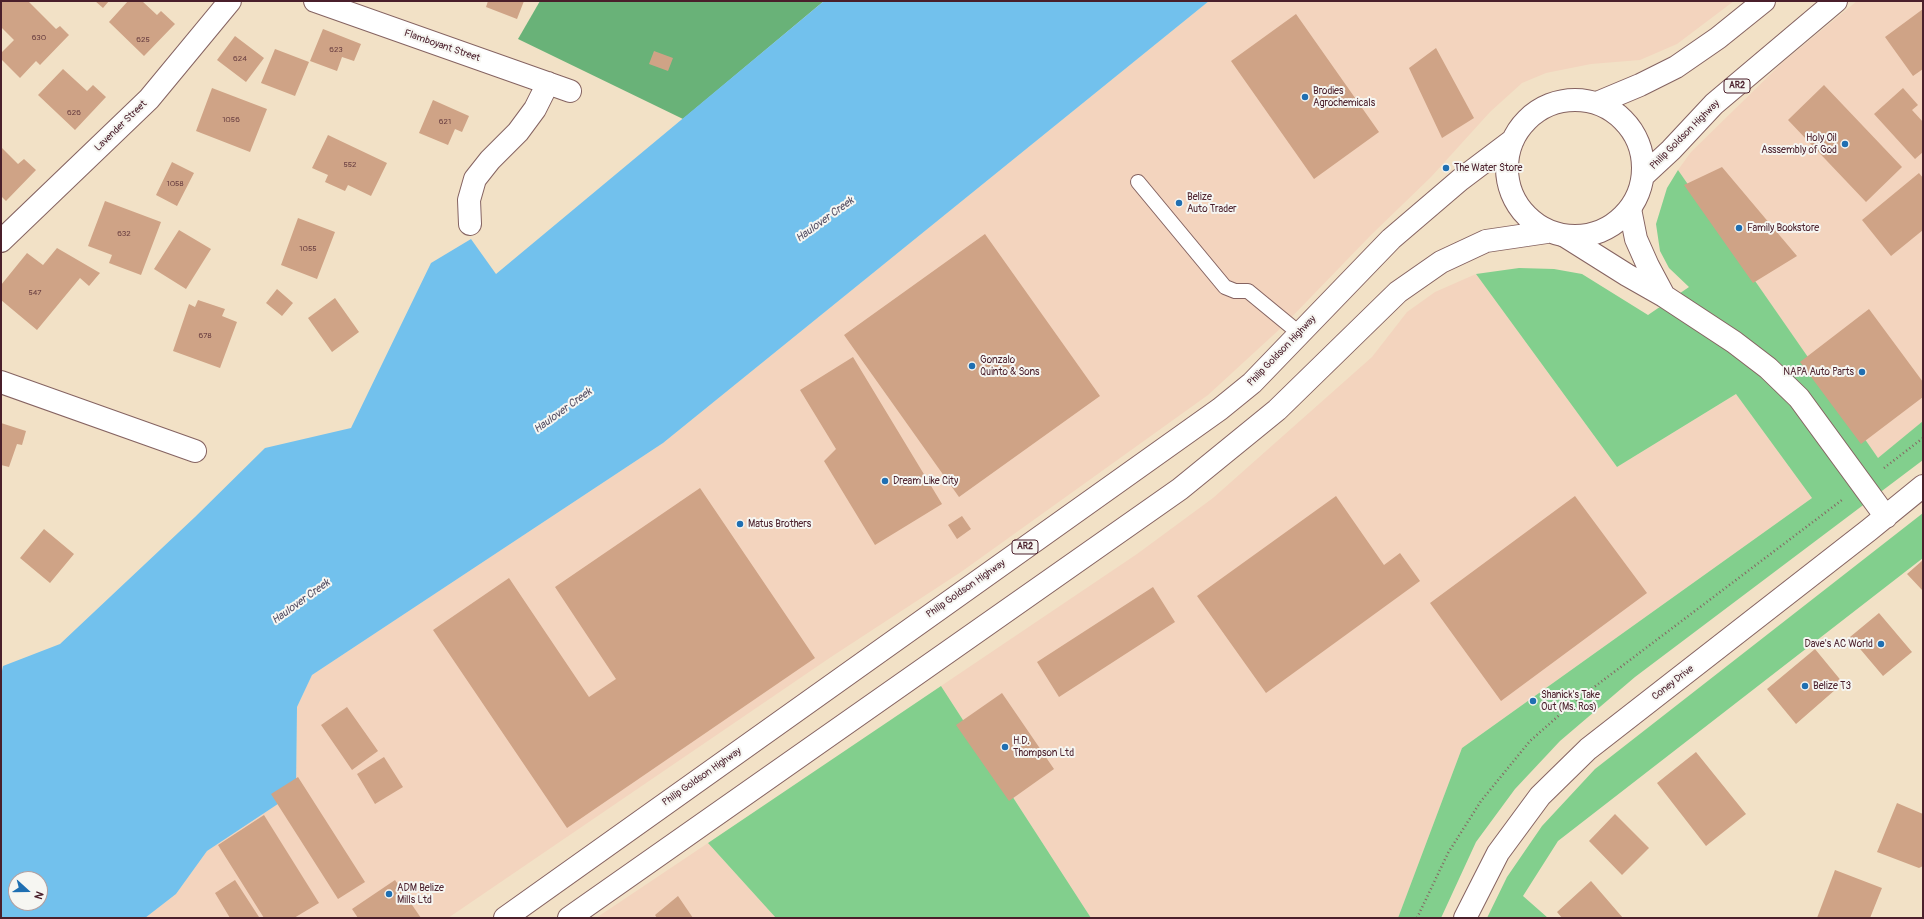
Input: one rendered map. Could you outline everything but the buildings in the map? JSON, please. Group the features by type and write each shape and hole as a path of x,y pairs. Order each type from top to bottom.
{"main road":[{"name":"Lavender Street","path":"1,241 149,99 230,1"},
{"name":"Flamboyant Street","path":"315,1 570,91"},
{"path":"1597,103 1640,85 1676,67 1718,38 1764,1"},
{"name":"Philip Goldson Highway","path":"1643,176 1671,150 1714,104 1836,1"},
{"path":"470,224 469,200 475,179 490,160 518,132 535,109 548,83"},
{"path":"569,918 971,634 1180,489 1277,410 1398,292 1441,262 1486,241 1556,234 1583,236 1601,232 1616,222 1630,209 1638,193 1643,176 1641,152 1633,131 1617,114 1597,103 1577,99 1557,102 1539,110 1524,123 1513,140 1507,159 1508,182 1516,204 1532,221 1556,234 1664,296 1734,342 1768,368 1799,398 1886,517"},
{"name":"Philip Goldson Highway","path":"505,918 1220,409 1252,383 1391,239 1460,180 1513,140"},
{"path":"1630,209 1636,239 1664,296"},
{"path":"1,382 195,451"},
{"name":"Coney Drive","path":"1464,918 1498,852 1540,796 1588,749 1886,517 1923,486"}],"lane":[{"path":"1138,182 1225,288 1235,291 1248,291 1300,333"}],"path":[{"path":"1417,918 1448,852 1481,801 1530,741 1572,703 1923,438"}],"shaded area":[{"path":"1209,1 1734,1 1677,44 1640,60 1591,64 1546,73 1522,83 1490,112 1431,177 1371,235 1282,327 1208,395 961,572 831,657 448,918 145,918 176,894 207,851 296,792 297,707 312,675 663,443"},
{"path":"1857,1 1923,1 1923,421 1878,459 1678,170 1691,152 1783,62"},
{"path":"1476,274 1617,467 1736,394 1812,498 1462,748 1398,918 1091,918 941,686 1137,554 1213,498 1372,357 1407,312 1435,292"},
{"path":"708,843 776,918 596,918"}],"green space":[{"path":"540,1 824,1 683,119 518,39"},
{"path":"1678,170 1878,458 1923,421 1923,460 1635,677 1560,741 1515,789 1476,842 1441,918 1398,918 1462,748 1812,498 1736,394 1617,467 1476,274 1519,268 1554,269 1582,274 1648,315 1689,287 1669,268 1660,251 1656,224 1667,188"},
{"path":"1923,513 1923,558 1558,841 1523,896 1548,918 1487,918 1507,877 1542,826 1595,769"},
{"path":"941,686 1091,918 776,918 708,843"}],"water":[{"name":"Haulover Creek","path":"824,1 1209,1 663,443 312,675 297,707 296,792 207,851 176,894 145,918 1,918 1,676 3,666 60,644 195,517 265,448 351,428 431,263 471,239 496,274"}],"place":[{"name":"Brodies Agrochemicals","path":"1305,97"},
{"name":"Holy Oil Asssembly of God","path":"1845,144"},
{"name":"The Water Store","path":"1446,168"},
{"name":"Belize Auto Trader","path":"1179,203"},
{"name":"Family Bookstore","path":"1739,228"},
{"name":"Gonzalo Quinto & Sons","path":"972,366"},
{"name":"NAPA Auto Parts","path":"1862,372"},
{"name":"Dream Like City","path":"885,481"},
{"name":"Matus Brothers","path":"740,524"},
{"name":"Dave's AC World","path":"1881,644"},
{"name":"Belize T3","path":"1805,686"},
{"name":"Shanick's Take Out (Ms. Ros)","path":"1533,701"},
{"name":"H.D. Thompson Ltd","path":"1005,747"},
{"name":"ADM Belize Mills Ltd","path":"389,894"}]}
